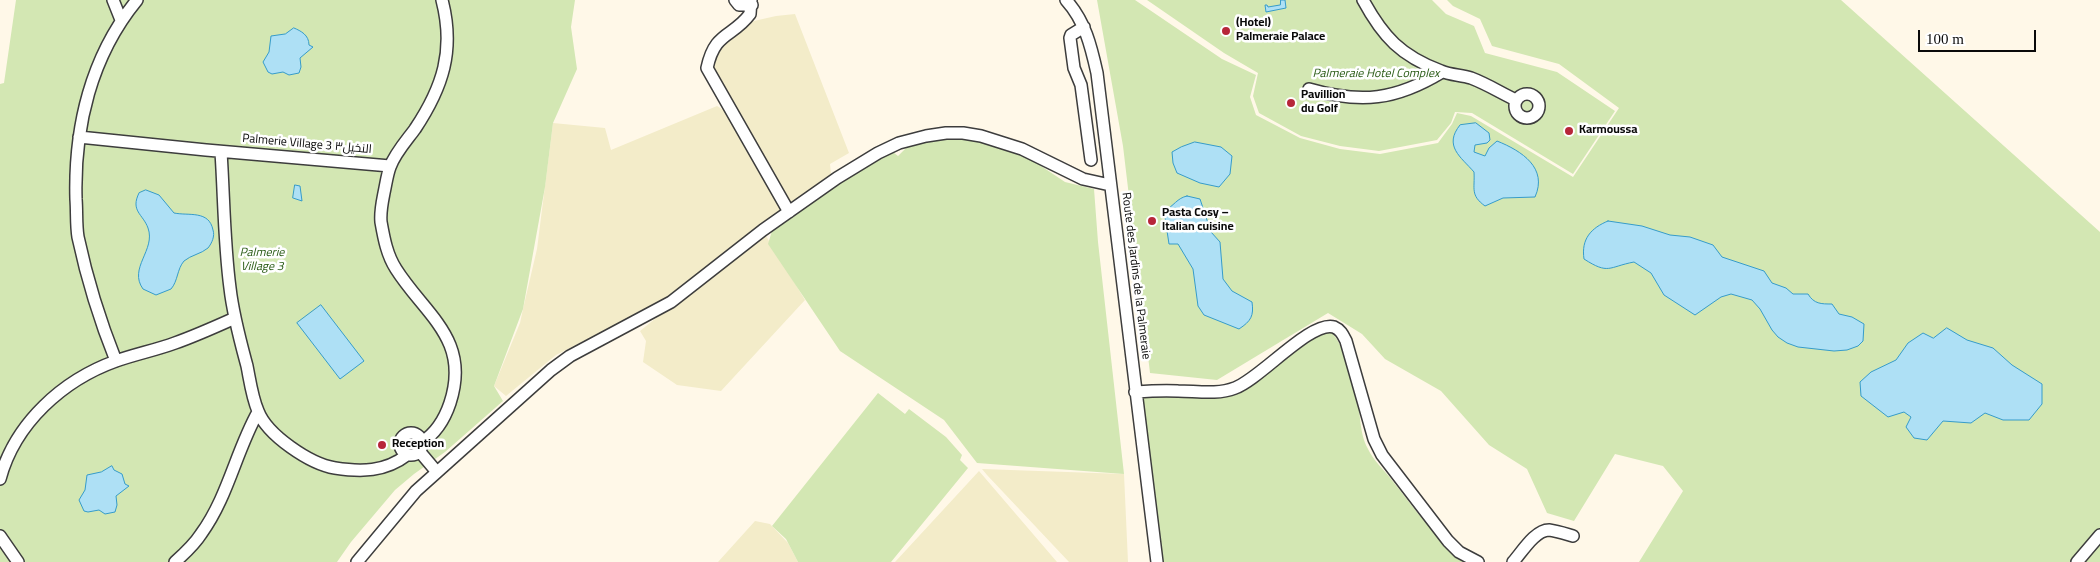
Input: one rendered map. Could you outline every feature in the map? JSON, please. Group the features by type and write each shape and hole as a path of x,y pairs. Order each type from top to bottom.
{"street":[{"path":"113,0 121,20"},
{"path":"116,361 103,327 78,236 76,185 79,136 86,100 99,62 121,20 137,0"},
{"path":"436,471 421,447 418,435 408,433 404,435 400,443 403,452 411,456 421,447 429,438 446,414 453,394 455,372 452,351 445,333 396,269 386,248 380,213 390,166 436,94 446,67 448,39 442,0"},
{"path":"735,0 739,4 752,2 752,12 717,42 707,68 789,212"},
{"name":"Route des Jardins de la Palmeraie","path":"1066,0 1074,8 1084,27 1091,46 1097,73 1157,562"},
{"path":"1363,0 1387,38 1419,62 1442,72 1470,78 1516,100"},
{"path":"1084,27 1071,35 1070,38 1074,68 1081,84 1091,160"},
{"path":"1419,62 1422,84"},
{"path":"1309,89 1350,98 1371,98 1397,94 1422,84 1442,72"},
{"path":"357,562 392,517 436,471 551,370 570,356 671,302 789,212 837,178 889,147 926,136 963,133 1008,144 1068,173 1097,183 1110,185"},
{"name":"Palmerie Village 3 النخيل٣","path":"79,136 221,152 390,166"},
{"path":"221,152 230,287 235,318 258,412 286,444 307,458 330,467 356,471 377,470 390,466 406,454"},
{"path":"0,479 10,451 24,427 44,406 71,384 116,361 175,343 235,318"},
{"path":"1135,392 1216,392 1237,388 1312,331 1323,327 1333,327 1341,332 1346,341 1374,440 1382,455 1448,541 1460,552 1478,562"},
{"path":"175,562 201,535 216,509 226,490 245,437 258,412"},
{"path":"1513,562 1537,535 1543,531 1549,530 1574,536"},
{"path":"2077,562 2100,535"},
{"path":"0,536 18,562"}],"shaded area":[{"path":"795,14 849,153 830,164 831,174 664,300 556,355 506,396 494,386 520,323 537,249 553,123 605,128 611,150 717,106 725,111 714,93 707,73 718,44 745,23"},
{"path":"763,231 805,300 721,391 677,385 643,362 646,341 640,331"},
{"path":"982,469 1124,474 1128,562 1069,562"},
{"path":"979,471 1057,562 895,562"},
{"path":"755,521 770,524 788,543 798,562 718,562"}],"green space":[{"name":"Palmerie Village 3","path":"16,0 575,0 571,27 577,69 553,123 545,187 523,309 494,386 503,401 445,452 395,490 351,542 337,562 0,562 0,84 4,83"},
{"path":"1097,0 1135,0 1222,59 1256,75 1250,97 1256,115 1300,138 1340,149 1380,154 1438,143 1452,124 1457,113 1471,116 1573,177 1619,108 1559,64 1492,46 1480,19 1453,6 1447,0 1841,0 2100,232 2100,562 1639,562 1683,491 1663,466 1615,454 1574,521 1547,513 1527,469 1489,445 1441,391 1385,359 1362,334 1328,313 1217,380 1150,373 1123,146"},
{"name":"Palmeraie Hotel Complex","path":"1147,0 1432,0 1446,14 1474,26 1485,53 1557,72 1615,111 1573,174 1472,113 1455,112 1451,123 1437,140 1379,151 1340,146 1301,136 1259,113 1253,96 1258,73 1224,53"},
{"path":"949,137 987,141 1032,160 1065,182 1094,189 1098,242 1124,474 977,463 944,420 840,351 768,244 772,231 888,148 898,156 909,145"},
{"path":"1329,331 1342,348 1352,375 1358,396 1361,427 1370,453 1437,535 1470,562 1161,562 1141,403 1144,397 1224,395 1307,339"},
{"path":"878,393 905,414 909,409 946,437 962,455 960,460 968,468 891,562 798,562 786,539 772,526"}],"water":[{"path":"1281,0 1285,0 1286,8 1266,12 1265,5 1268,7 1280,5"},
{"path":"294,28 304,34 308,39 309,45 313,47 300,58 301,67 299,73 289,75 283,72 272,74 268,72 263,62 269,52 271,36 285,34"},
{"path":"1476,123 1489,133 1490,140 1487,143 1475,145 1474,152 1485,156 1489,148 1497,141 1523,155 1535,169 1538,177 1535,197 1503,198 1485,206 1480,202 1474,191 1474,172 1459,156 1453,139 1460,125"},
{"path":"1195,142 1221,147 1232,156 1230,174 1219,187 1200,183 1177,173 1173,163 1172,152"},
{"path":"295,185 300,186 302,201 293,198"},
{"path":"146,190 159,195 174,213 198,215 207,219 214,232 213,239 208,248 184,261 171,289 156,295 143,289 139,281 140,266 149,236 146,223 138,212 136,204 139,193"},
{"path":"1187,196 1200,199 1211,232 1220,242 1223,279 1232,291 1252,302 1251,318 1239,329 1204,315 1198,306 1193,269 1178,244 1169,244 1164,211 1181,198"},
{"path":"1608,221 1642,226 1670,235 1690,237 1713,245 1722,257 1764,271 1772,283 1786,288 1793,294 1808,294 1818,303 1832,304 1839,314 1852,317 1864,324 1863,341 1858,346 1847,350 1834,351 1798,347 1778,337 1752,300 1731,294 1721,297 1695,315 1664,295 1651,273 1634,262 1604,268 1584,259 1584,246 1588,235"},
{"path":"321,305 364,361 340,379 297,323"},
{"path":"1947,328 1967,340 1993,348 2012,365 2042,384 2042,404 2029,420 2003,420 1985,413 1971,423 1943,421 1927,440 1914,438 1906,427 1911,417 1904,412 1888,417 1861,396 1860,382 1871,372 1896,360 1908,343 1923,333 1933,338"},
{"path":"112,466 114,470 122,474 125,484 129,486 116,496 117,505 115,512 105,514 99,510 84,511 79,500 85,490 87,475 101,472"}],"place":[{"name":"(Hotel) Palmeraie Palace","path":"1226,31"},
{"name":"Pavillion du Golf","path":"1291,103"},
{"name":"Karmoussa","path":"1569,131"},
{"name":"Pasta Cosy – Italian cuisine","path":"1152,221"},
{"name":"Reception","path":"382,445"}]}
